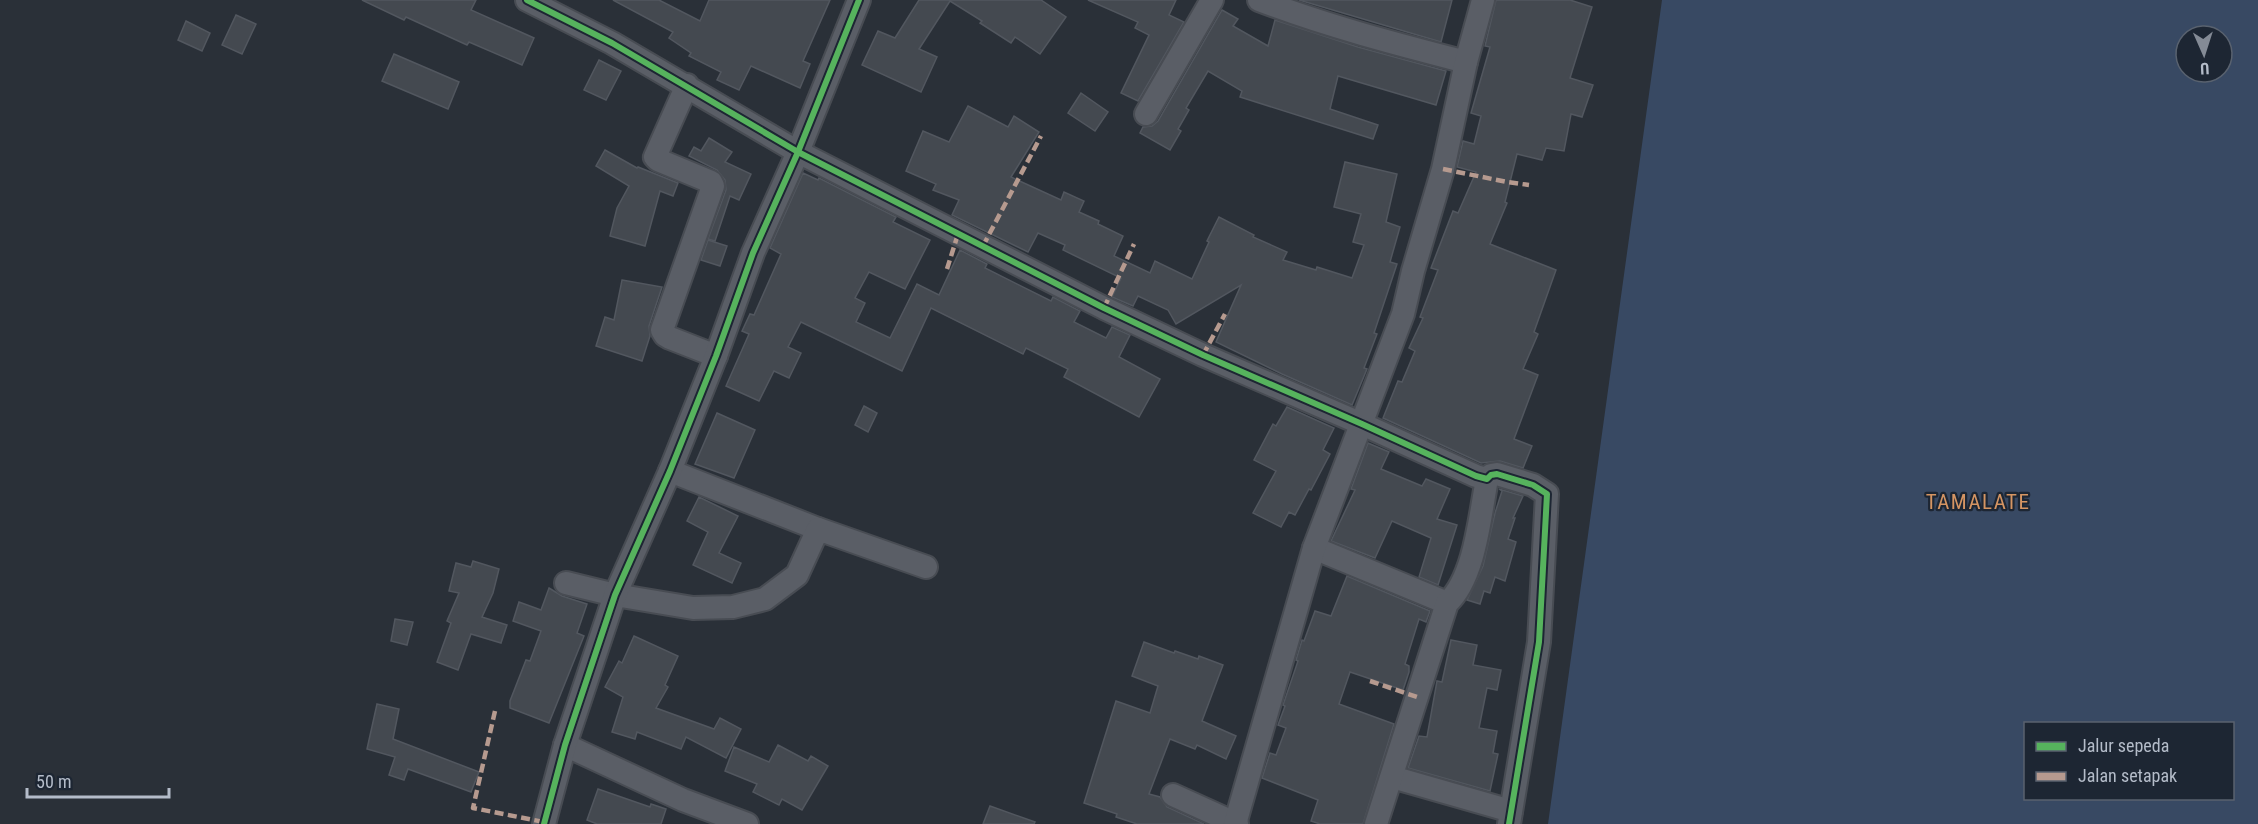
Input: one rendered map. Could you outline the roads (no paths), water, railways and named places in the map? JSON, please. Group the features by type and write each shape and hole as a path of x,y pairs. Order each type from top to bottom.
{"street":[{"path":"527,0 612,43 687,85 798,152 1114,313 1203,355 1488,479"},
{"path":"544,824 566,745 615,595 670,471 716,356 753,253 798,152 859,0"},
{"path":"1146,114 1212,0"},
{"path":"1259,0 1305,18 1358,34 1466,62"},
{"path":"1173,795 1236,824 1314,548 1403,314 1443,169 1466,62 1483,0"},
{"path":"687,85 656,157 658,160 711,182 714,186 662,330 664,335 670,338 716,356"},
{"path":"670,471 818,529 926,567"},
{"path":"1376,824 1447,603 1453,598 1464,579 1488,479 1491,475 1497,474 1533,485 1547,494 1539,642 1510,817 1392,777"},
{"path":"566,583 615,595 693,608 733,607 765,599 797,575 818,529"},
{"path":"1314,548 1447,603"},
{"path":"566,745 683,800 747,824"}],"water":[{"path":"1662,0 2258,0 2258,824 1548,824"}],"district":[{"name":"TAMALATE","path":"1978,502"}]}
